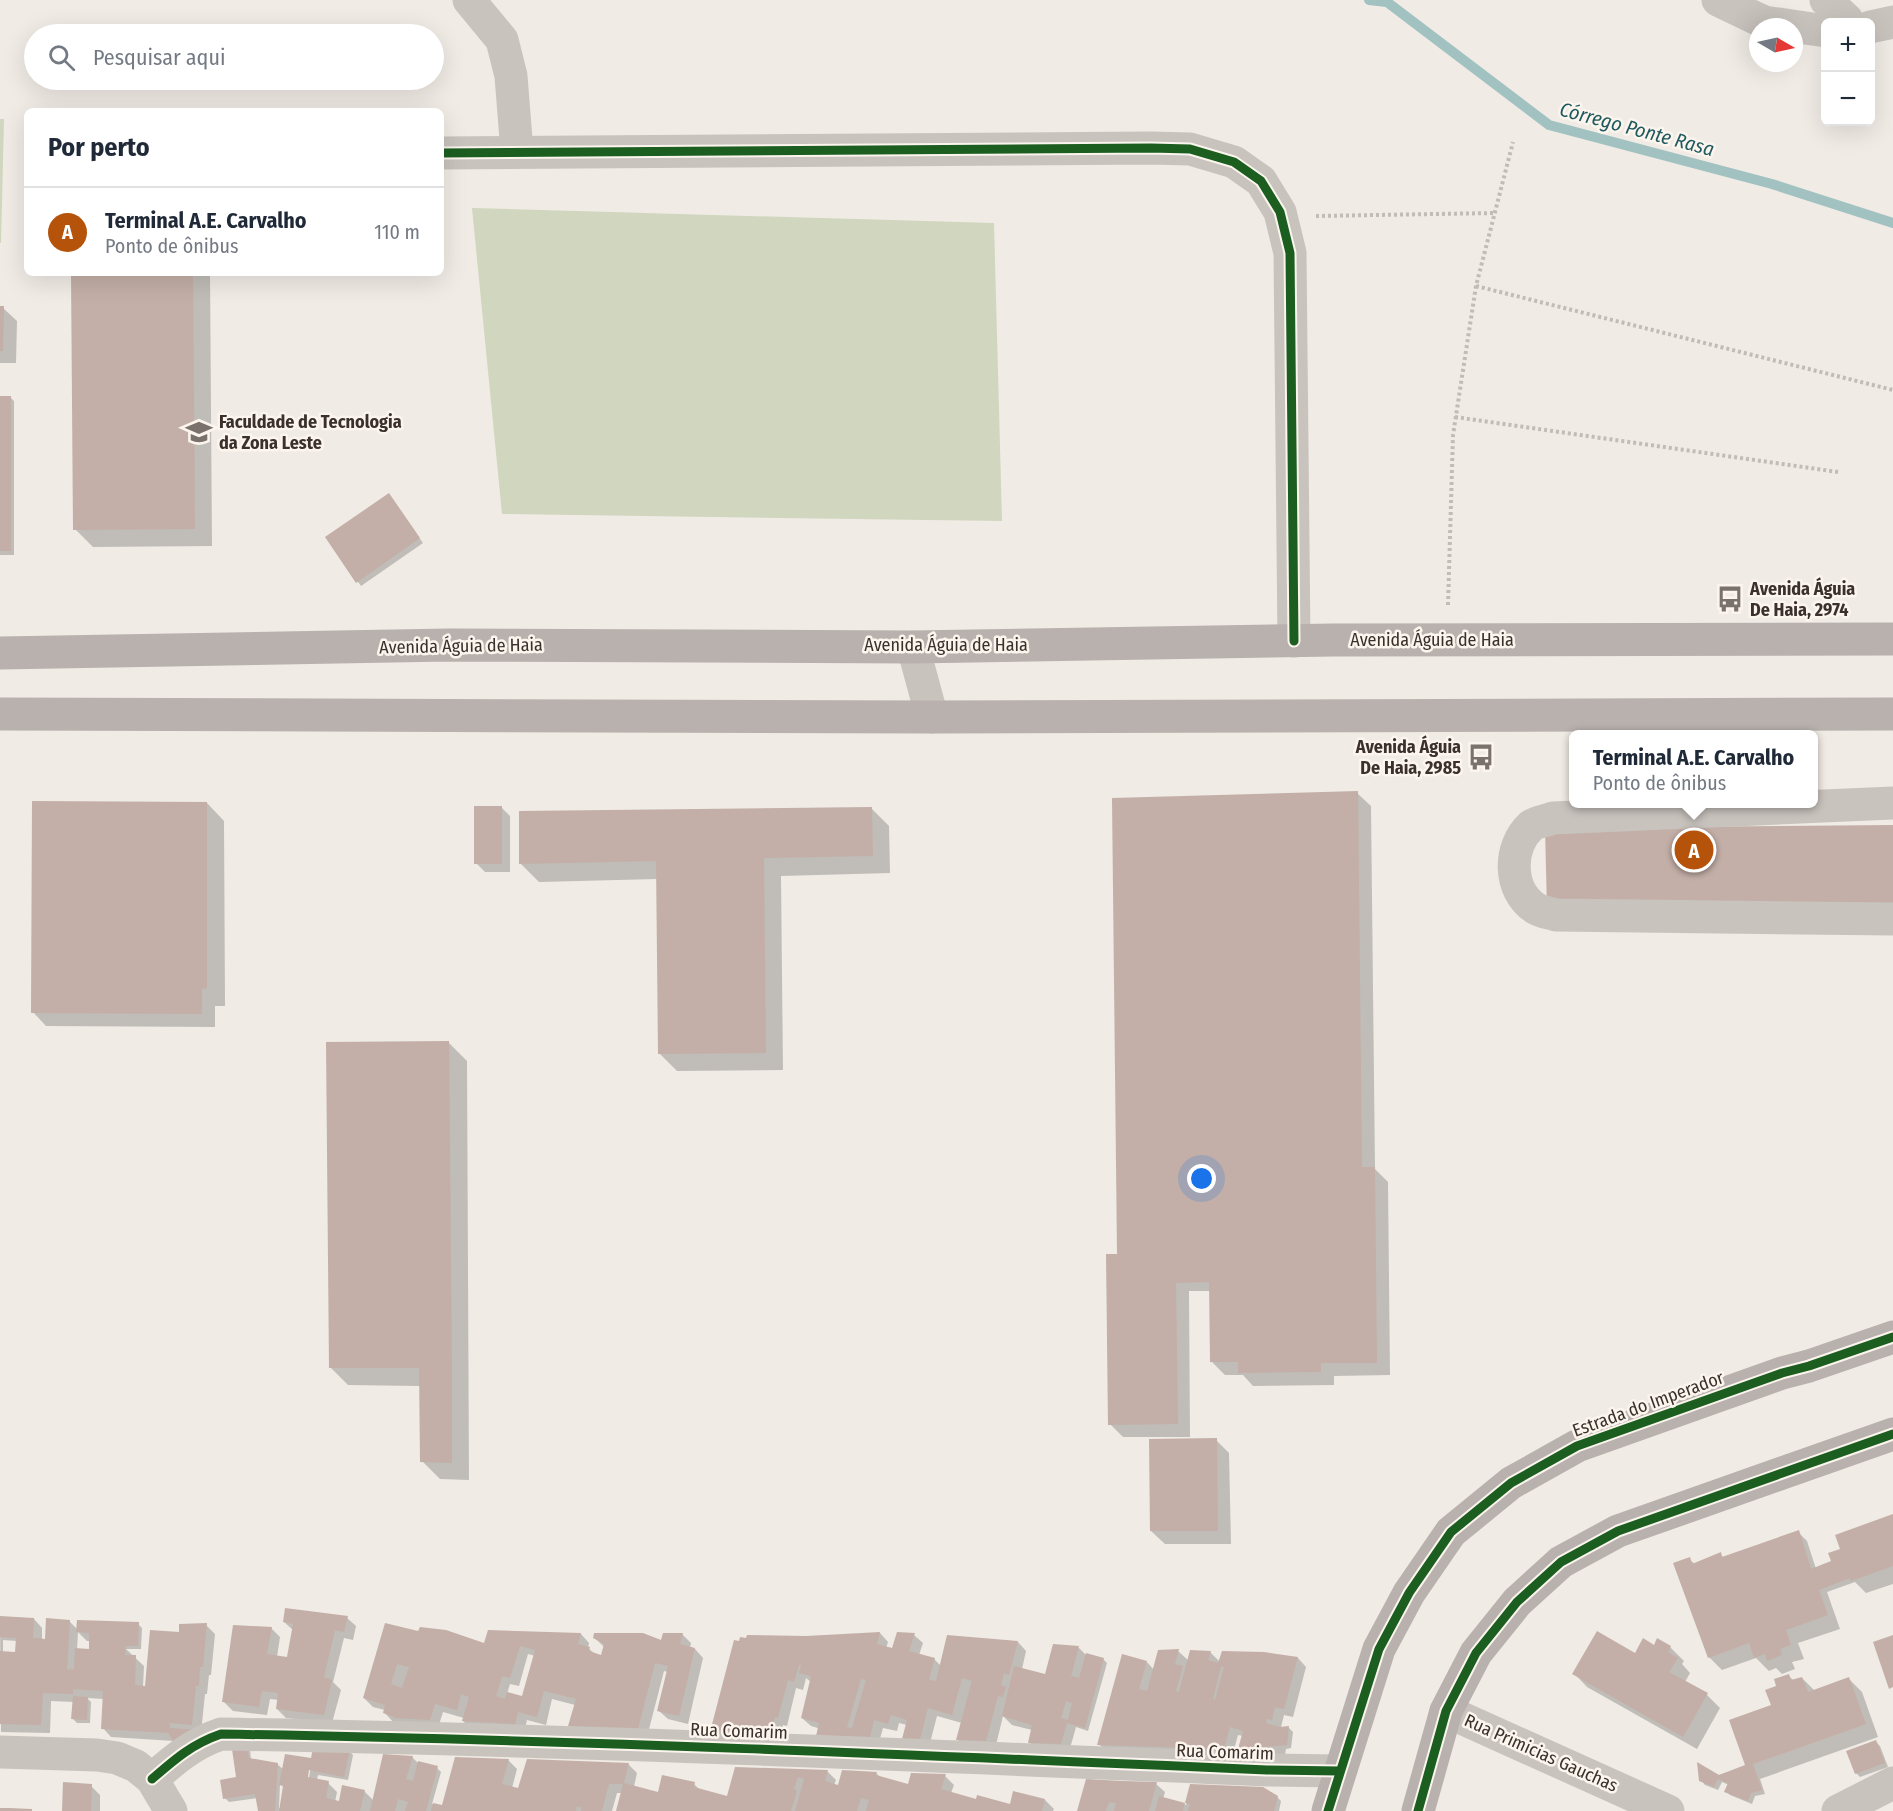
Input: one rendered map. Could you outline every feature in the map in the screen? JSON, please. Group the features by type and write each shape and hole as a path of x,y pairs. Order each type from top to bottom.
{"main road":[{"name":"Avenida Águia de Haia","path":"0,653 449,645 913,647 1294,640 1893,639"},
{"path":"0,714 932,717 1893,714"},
{"name":"Estrada do Imperador","path":"1328,1811 1379,1649 1408,1593 1452,1532 1511,1483 1577,1446 1782,1373 1893,1337"},
{"path":"1418,1811 1446,1711 1476,1653 1517,1602 1561,1562 1618,1531 1893,1434"}],"street":[{"path":"469,0 502,40 511,76 517,152"},
{"path":"1718,0 1764,22 1843,17 1893,22"},
{"path":"444,153 1151,148 1190,149 1234,162 1260,181 1280,212 1290,254 1294,640"},
{"path":"913,647 932,717"},
{"path":"1818,806 1893,802"},
{"path":"1773,808 1553,819 1533,825 1521,840 1514,862 1515,882 1522,896 1536,909 1556,915 1893,919"},
{"name":"Rua Primicias Gauchas","path":"1446,1711 1668,1811"},
{"name":"Rua Comarim","path":"152,1779 183,1752 202,1741 221,1734 372,1736 752,1748 1339,1772"},
{"path":"0,1752 97,1755 117,1758 136,1766 152,1779 171,1811"},
{"path":"1590,1776 1618,1811"},
{"path":"1838,1811 1893,1783"}],"path":[{"path":"1448,606 1452,435 1476,286 1513,142"},
{"path":"1280,212 1300,216 1495,213"},
{"path":"1476,286 1893,390"},
{"path":"1455,417 1838,472"}],"green space":[{"path":"0,119 4,119 1,243 0,243"},
{"path":"472,208 994,223 1002,521 502,514"}],"building":[{"path":"71,276 193,276 195,529 73,530"},
{"path":"0,306 4,306 3,351 0,351"},
{"path":"0,396 11,396 11,551 0,551"},
{"path":"389,493 420,538 356,583 325,537"},
{"path":"1358,791 1362,1167 1375,1167 1377,1363 1321,1363 1321,1372 1238,1373 1238,1362 1210,1362 1209,1282 1176,1283 1178,1424 1108,1425 1106,1254 1117,1254 1112,798"},
{"path":"32,801 207,802 207,988 202,989 202,1014 31,1013"},
{"path":"474,806 502,806 502,864 474,864"},
{"path":"872,807 873,856 764,858 766,1053 658,1054 656,861 519,864 519,811"},
{"path":"1893,825 1893,907 1547,910 1545,828"},
{"path":"449,1041 452,1463 420,1462 419,1368 329,1368 326,1042"},
{"path":"1217,1438 1218,1531 1150,1531 1149,1439"},
{"path":"1893,1514 1893,1566 1851,1581 1850,1578 1819,1590 1828,1615 1786,1630 1791,1645 1780,1649 1782,1655 1767,1661 1765,1654 1754,1658 1749,1643 1708,1658 1673,1563 1690,1557 1692,1564 1721,1552 1722,1557 1799,1530 1811,1569 1831,1561 1828,1553 1840,1549 1835,1535"},
{"path":"285,1608 348,1616 344,1632 335,1630 324,1677 332,1680 324,1715 276,1709 278,1693 262,1691 259,1707 222,1702 233,1625 272,1627 267,1654 287,1657 293,1624 283,1622"},
{"path":"0,1616 34,1618 33,1638 45,1639 46,1618 70,1620 67,1670 74,1669 75,1648 89,1649 89,1633 76,1632 77,1620 139,1622 138,1646 126,1646 125,1655 136,1655 135,1685 145,1686 150,1630 179,1632 179,1624 207,1623 203,1667 200,1667 199,1686 196,1686 192,1725 170,1723 170,1728 198,1730 177,1752 169,1733 101,1729 103,1691 73,1689 73,1694 43,1693 41,1725 0,1724 0,1651 15,1652 16,1638 0,1637"},
{"path":"385,1623 418,1631 420,1627 446,1630 484,1643 488,1630 581,1633 578,1644 590,1647 589,1651 601,1655 604,1644 593,1638 594,1633 643,1633 661,1640 663,1633 683,1633 680,1644 695,1648 679,1716 657,1711 668,1666 655,1663 638,1729 568,1726 576,1699 544,1691 537,1717 518,1712 515,1724 462,1721 469,1697 461,1694 457,1710 435,1704 430,1720 394,1718 383,1713 385,1705 363,1698","holes":["520,1646 535,1650 522,1696 507,1692 505,1699 496,1696 502,1676 510,1678","397,1664 409,1667 402,1688 391,1684"]},
{"path":"1597,1631 1635,1653 1643,1638 1654,1645 1657,1638 1671,1646 1668,1652 1678,1658 1669,1672 1708,1693 1683,1737 1572,1674"},
{"path":"880,1632 877,1644 892,1648 897,1632 915,1633 909,1651 935,1658 929,1680 936,1681 947,1635 1018,1641 1009,1675 1004,1673 1001,1685 1006,1687 1003,1697 998,1696 986,1741 956,1740 972,1681 962,1678 952,1715 928,1708 920,1739 902,1739 907,1720 891,1715 888,1724 874,1720 870,1737 816,1736 819,1723 801,1718 811,1676 799,1673 801,1665 799,1665 794,1682 788,1680 778,1718 775,1717 770,1734 710,1732 734,1640 739,1641 740,1637 746,1638 747,1635 806,1636","holes":["861,1679 866,1680 852,1728 847,1727"]},
{"path":"1893,1635 1893,1687 1889,1689 1873,1642"},
{"path":"1053,1644 1079,1646 1071,1676 1079,1678 1086,1653 1104,1658 1085,1728 1067,1723 1061,1744 1028,1743 1032,1725 1002,1716 1014,1666 1045,1674","holes":["1066,1701 1072,1703 1068,1720 1061,1718"]},
{"path":"1179,1649 1175,1664 1183,1666 1176,1691 1179,1692 1190,1650 1211,1651 1208,1660 1218,1663 1222,1651 1264,1652 1298,1657 1284,1709 1275,1707 1272,1720 1267,1719 1266,1723 1279,1727 1289,1726 1287,1745 1238,1749 1243,1731 1230,1727 1224,1749 1097,1745 1122,1654 1147,1661 1139,1689 1147,1691 1158,1650","holes":["1221,1667 1224,1667 1215,1700 1213,1699"]},
{"path":"1789,1674 1791,1680 1802,1677 1808,1692 1849,1677 1866,1724 1753,1764 1762,1790 1751,1793 1748,1801 1724,1792 1728,1783 1718,1779 1714,1787 1699,1781 1697,1762 1719,1775 1745,1765 1729,1720 1771,1705 1765,1690 1776,1686 1774,1679"},
{"path":"73,1696 88,1697 87,1720 71,1719"},
{"path":"1876,1740 1885,1763 1855,1774 1846,1751"},
{"path":"231,1742 246,1743 249,1758 278,1763 275,1811 258,1811 255,1794 223,1799 220,1780 236,1777"},
{"path":"313,1748 350,1750 344,1777 309,1770 308,1777 329,1781 326,1798 339,1801 342,1785 365,1790 360,1811 279,1811 283,1786 279,1785 285,1754 311,1758"},
{"path":"383,1754 413,1756 406,1779 413,1781 418,1761 438,1766 426,1811 405,1811 408,1802 398,1799 395,1811 370,1811"},
{"path":"455,1757 509,1759 502,1784 518,1788 527,1759 629,1763 624,1783 658,1792 662,1775 695,1782 694,1787 727,1796 735,1767 828,1770 825,1781 838,1785 842,1770 877,1772 876,1775 908,1784 911,1773 946,1774 941,1789 976,1799 977,1795 1010,1804 1013,1791 1045,1799 1042,1811 866,1811 869,1800 861,1798 857,1811 795,1811 804,1779 798,1777 794,1789 797,1791 791,1811 616,1811 623,1784 609,1784 602,1811 581,1811 582,1808 577,1806 576,1811 431,1811 433,1803 442,1805"},
{"path":"1086,1779 1157,1782 1149,1811 1114,1811 1116,1803 1109,1802 1106,1811 1077,1811"},
{"path":"63,1782 92,1784 91,1811 62,1811"},
{"path":"1190,1784 1263,1787 1278,1796 1274,1811 1188,1811 1190,1804 1185,1803"},
{"path":"1159,1796 1185,1803 1183,1811 1155,1811"},
{"path":"0,1808 32,1809 32,1811 0,1811"}],"waterway":[{"name":"Córrego Ponte Rasa","path":"1369,0 1387,2 1549,125 1772,184 1893,223"}],"cycle path":[{"path":"444,153 1151,148 1190,149 1234,162 1261,181 1280,212 1290,253 1294,641"},
{"path":"1328,1811 1379,1649 1409,1593 1451,1532 1511,1483 1577,1446 1782,1373 1893,1337"},
{"path":"1418,1811 1446,1711 1476,1653 1517,1602 1561,1562 1618,1531 1893,1434"},
{"path":"152,1779 192,1747 221,1734 614,1744 1339,1771"}],"place":[{"name":"Faculdade de Tecnologia da Zona Leste","path":"199,432"},
{"name":"Avenida Águia De Haia, 2974","path":"1730,599"},
{"name":"Avenida Águia De Haia, 2985","path":"1481,757"},
{"name":"Terminal A.E. Carvalho","path":"1694,850"}]}
